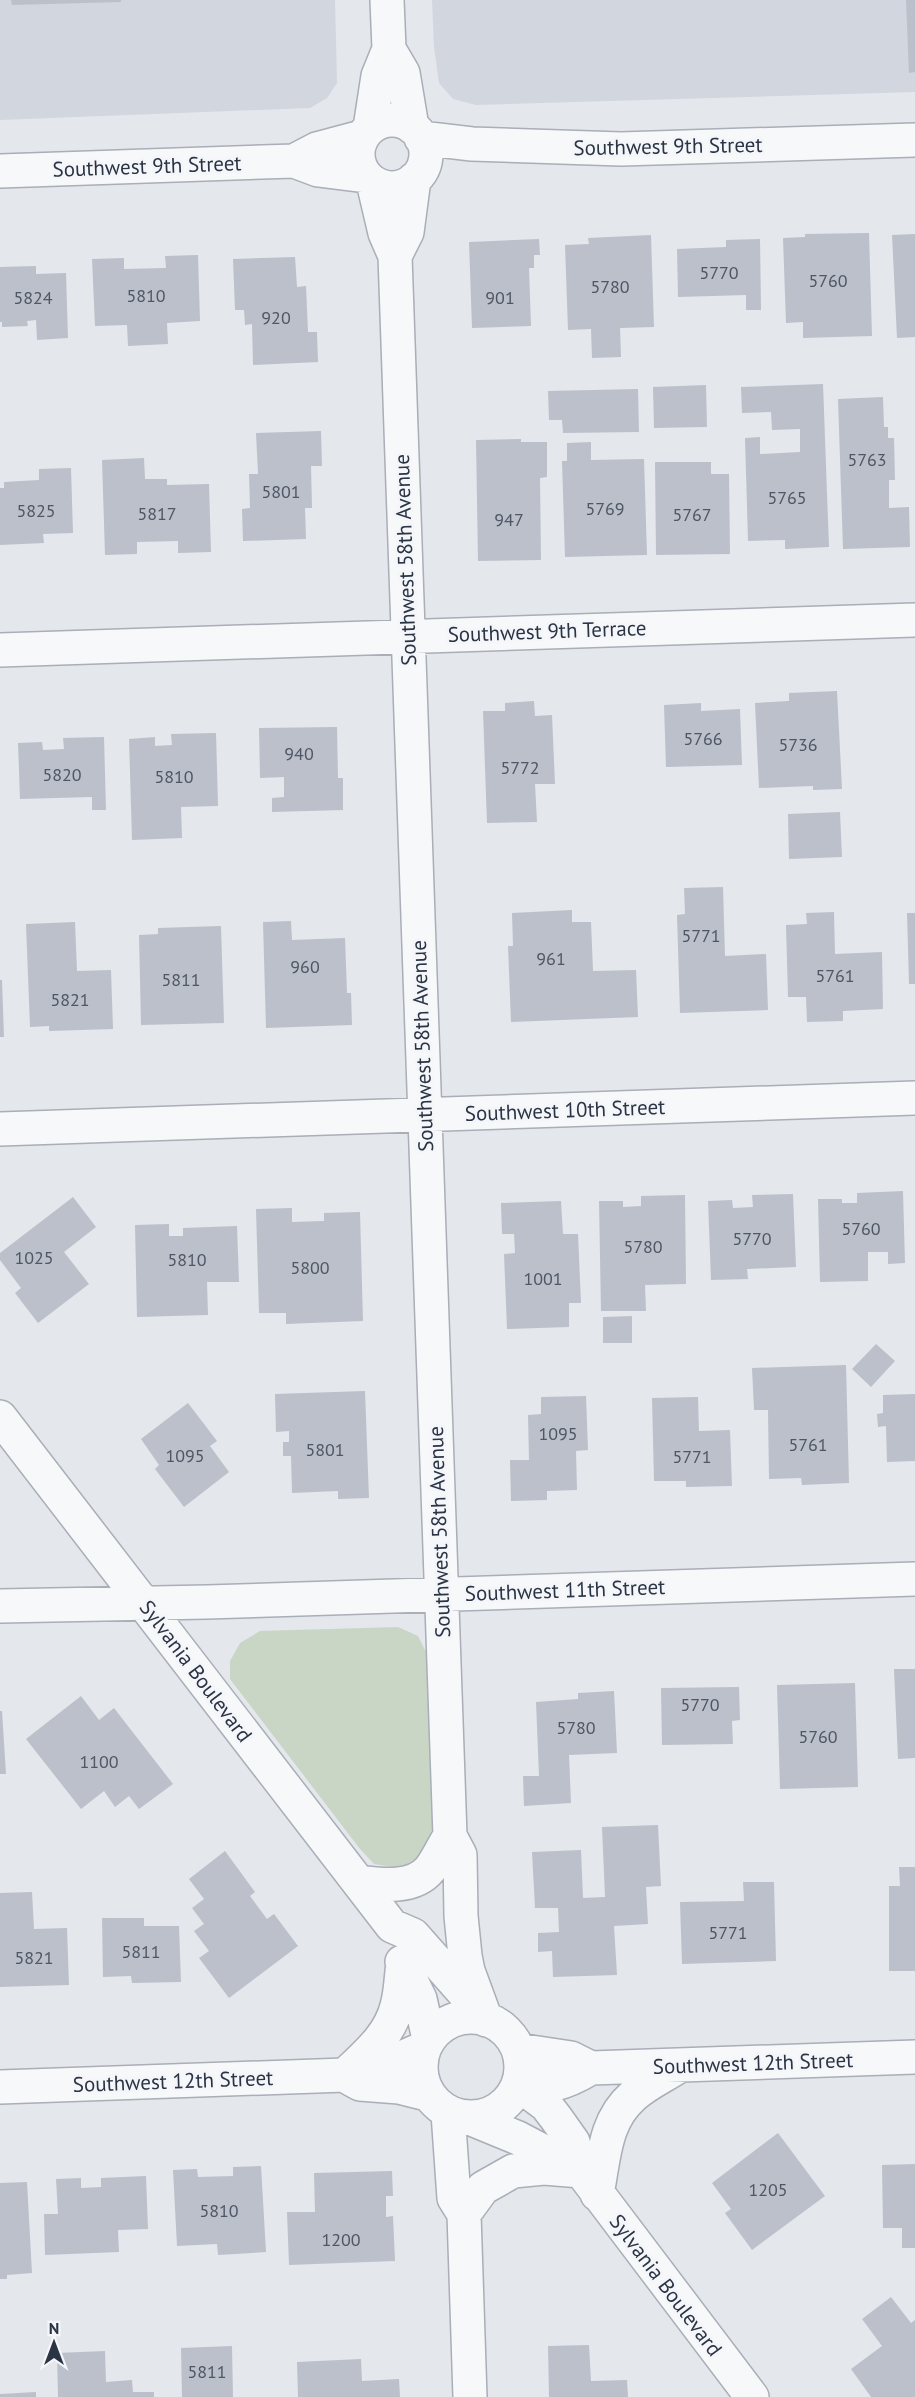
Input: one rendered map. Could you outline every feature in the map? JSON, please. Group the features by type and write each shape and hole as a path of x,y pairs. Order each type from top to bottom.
{"street":[{"path":"387,0 389,49 378,76 366,133 358,157 369,179 383,186 394,188 414,179 421,170 425,160 425,148 417,132 403,73 389,49"},
{"path":"366,133 386,120 404,122 417,132"},
{"name":"Southwest 9th Street","path":"417,132 472,144 621,149 915,140"},
{"name":"Southwest 9th Street","path":"294,161 316,149 366,133"},
{"name":"Southwest 9th Street","path":"0,171 294,161 318,170 369,179"},
{"name":"Southwest 58th Avenue","path":"369,179 385,233 395,256 450,1836 460,1855 461,1916 465,1956 468,1971 486,2019"},
{"name":"Southwest 58th Avenue","path":"395,256 407,232 414,179"},
{"name":"Southwest 9th Terrace","path":"0,650 915,620"},
{"name":"Southwest 10th Street","path":"0,1129 915,1098"},
{"name":"Sylvania Boulevard","path":"0,1417 392,1926 395,1947 420,1999 427,2044"},
{"name":"Southwest 11th Street","path":"0,1606 915,1579"},
{"path":"359,1882 389,1884 421,1878 434,1863 450,1836"},
{"name":"Sylvania Boulevard","path":"392,1926 413,1935 486,2019"},
{"path":"345,2075 374,2046 388,2028 398,2004 403,1963"},
{"path":"448,2108 477,2117 495,2112 509,2100 518,2084 521,2067 518,2050 506,2031 486,2019 465,2018 445,2024 427,2044 420,2066 448,2108 453,2198 464,2214 470,2397"},
{"name":"Southwest 12th Street","path":"0,2087 345,2075 392,2062 427,2044"},
{"name":"Southwest 12th Street","path":"518,2050 571,2058 591,2068"},
{"name":"Southwest 12th Street","path":"518,2084 544,2086 566,2082 591,2068 915,2057"},
{"path":"464,2214 483,2188 513,2172 544,2168 589,2183 618,2113 635,2094 681,2065"},
{"name":"Southwest 12th Street","path":"345,2075 360,2084 399,2087 448,2108"},
{"name":"Sylvania Boulevard","path":"518,2084 546,2104 573,2142 589,2183 752,2397"},
{"name":"Sylvania Boulevard","path":"448,2108 518,2138 589,2183"}],"shaded area":[{"path":"0,0 335,0 337,83 327,98 310,108 0,120"},
{"path":"432,0 915,0 915,92 476,105 453,99 439,83 434,47"}],"green space":[{"path":"398,1627 418,1636 427,1654 433,1837 420,1857 398,1868 374,1864 360,1849 230,1679 230,1661 240,1643 260,1631"}],"building":[{"path":"11,0 121,0 121,2 12,5"},
{"path":"906,0 915,0 915,72 909,73"},
{"path":"869,233 872,336 803,338 803,322 786,323 783,238 805,237 805,234"},
{"path":"915,234 915,337 897,338 892,235"},
{"path":"651,235 654,327 620,328 621,357 592,358 591,329 568,330 565,245 589,244 588,238"},
{"path":"539,239 540,255 534,255 534,268 529,268 531,326 472,328 469,242"},
{"path":"760,239 761,310 746,310 746,295 678,297 677,249 726,247 726,240"},
{"path":"198,255 200,321 167,323 168,344 128,346 127,325 95,326 92,259 124,258 124,269 166,268 165,256"},
{"path":"295,257 297,287 306,286 308,332 317,332 318,362 253,365 252,324 245,325 244,310 235,310 233,259"},
{"path":"36,266 36,274 66,273 68,338 37,340 36,320 27,321 28,326 2,327 2,322 0,322 0,267"},
{"path":"823,384 829,547 785,549 785,540 748,541 745,438 760,437 760,454 800,452 800,429 772,430 771,412 742,413 741,387"},
{"path":"706,385 707,427 654,428 653,387"},
{"path":"638,389 639,432 563,433 562,420 549,420 548,391"},
{"path":"883,397 884,427 888,427 888,438 894,438 895,480 889,480 889,508 909,507 910,547 843,549 838,399"},
{"path":"321,431 322,466 311,466 312,508 305,508 306,539 243,541 242,509 250,508 249,474 258,474 256,433"},
{"path":"521,439 521,442 547,442 547,477 540,478 541,560 478,561 476,440"},
{"path":"591,442 591,460 644,459 647,555 565,557 562,461 567,461 567,443"},
{"path":"144,458 145,479 167,479 167,485 209,484 211,552 178,553 178,541 137,542 137,554 105,555 102,460"},
{"path":"655,462 711,462 711,474 729,474 730,554 656,555"},
{"path":"71,468 73,533 43,534 44,543 0,545 0,488 4,488 4,482 39,480 39,469"},
{"path":"837,691 842,789 813,790 813,786 759,788 755,703 789,701 789,693"},
{"path":"534,701 535,716 552,715 555,784 535,784 537,822 487,823 483,711 505,711 505,703"},
{"path":"701,703 701,711 740,709 742,765 666,767 664,705"},
{"path":"337,727 338,778 343,778 343,810 272,812 272,798 284,797 284,777 260,778 259,728"},
{"path":"216,733 218,806 181,807 182,838 132,840 129,739 155,737 155,746 172,745 171,734"},
{"path":"104,737 106,810 92,810 92,797 20,799 18,743 42,742 43,750 64,749 63,738"},
{"path":"840,812 842,857 789,859 788,814"},
{"path":"723,887 725,956 766,954 768,1010 680,1013 677,915 685,914 684,888"},
{"path":"572,910 572,922 591,922 593,971 636,970 638,1017 511,1022 508,946 513,946 512,913"},
{"path":"834,912 835,954 882,952 883,1009 843,1011 843,1021 807,1022 806,997 788,997 786,925 807,924 806,913"},
{"path":"907,913 915,913 915,984 909,984"},
{"path":"291,921 292,940 345,938 347,993 351,993 352,1025 266,1028 263,922"},
{"path":"75,922 77,971 111,970 113,1029 49,1031 49,1026 30,1027 26,924"},
{"path":"221,926 224,1023 141,1025 139,935 158,934 158,928"},
{"path":"0,980 2,980 4,1037 0,1037"},
{"path":"903,1191 905,1263 888,1264 888,1252 868,1252 868,1281 820,1282 818,1199 842,1199 842,1203 857,1203 857,1193"},
{"path":"793,1194 796,1267 747,1269 748,1279 711,1280 708,1201 732,1200 733,1208 753,1207 752,1195"},
{"path":"685,1195 686,1284 645,1285 646,1311 601,1311 599,1201 623,1201 623,1207 641,1206 641,1196"},
{"path":"73,1197 96,1227 64,1252 89,1284 38,1323 15,1293 21,1288 0,1260 0,1253"},
{"path":"561,1201 563,1234 578,1234 581,1303 569,1303 569,1327 507,1329 504,1254 515,1253 514,1234 502,1234 501,1203"},
{"path":"292,1208 292,1222 324,1221 324,1213 360,1212 363,1321 286,1324 286,1313 259,1313 256,1209"},
{"path":"169,1224 169,1236 183,1236 183,1228 237,1226 239,1282 207,1282 208,1315 137,1317 135,1225"},
{"path":"632,1316 632,1343 603,1343 603,1317"},
{"path":"876,1344 895,1361 871,1387 852,1369"},
{"path":"846,1365 849,1483 802,1485 801,1478 769,1479 768,1410 754,1410 752,1368"},
{"path":"365,1391 369,1498 338,1499 338,1491 292,1493 291,1456 283,1456 283,1442 289,1442 289,1431 276,1432 275,1394"},
{"path":"915,1394 915,1461 887,1462 886,1426 878,1427 877,1414 883,1413 883,1395"},
{"path":"586,1396 588,1450 576,1451 577,1490 547,1491 547,1500 511,1501 510,1460 529,1460 528,1415 541,1414 541,1397"},
{"path":"698,1397 699,1431 730,1430 732,1486 686,1487 686,1481 654,1481 652,1398"},
{"path":"188,1403 217,1441 210,1446 229,1472 184,1507 155,1469 159,1465 141,1439"},
{"path":"894,1669 915,1669 915,1758 898,1759"},
{"path":"855,1683 858,1787 780,1789 777,1685"},
{"path":"739,1687 740,1720 732,1721 733,1744 662,1745 661,1688"},
{"path":"614,1691 617,1753 569,1755 571,1803 524,1806 523,1776 539,1776 536,1702 578,1699 578,1693"},
{"path":"81,1696 99,1720 114,1708 173,1784 139,1809 129,1796 115,1807 104,1791 81,1809 26,1739"},
{"path":"0,1711 2,1711 6,1774 0,1774"},
{"path":"658,1825 661,1886 646,1887 648,1924 614,1926 617,1975 553,1977 552,1951 538,1952 538,1933 559,1932 558,1908 535,1908 532,1852 581,1850 583,1898 605,1897 602,1827"},
{"path":"225,1851 255,1892 250,1896 267,1919 274,1914 298,1946 229,1998 199,1958 209,1951 194,1931 204,1924 192,1908 204,1899 189,1879"},
{"path":"899,1867 915,1867 915,1971 889,1971 889,1886 900,1886"},
{"path":"743,1882 774,1882 776,1961 682,1964 680,1902 744,1901"},
{"path":"32,1892 34,1929 67,1928 69,1985 0,1987 0,1893"},
{"path":"102,1918 144,1918 144,1926 179,1926 181,1982 132,1983 131,1976 103,1977"},
{"path":"778,2133 825,2196 752,2250 725,2213 731,2209 712,2183"},
{"path":"915,2164 915,2248 902,2248 902,2228 883,2228 882,2165"},
{"path":"261,2166 266,2252 218,2255 217,2244 177,2246 173,2170 197,2169 198,2177 233,2176 233,2167"},
{"path":"392,2171 393,2196 386,2196 386,2217 393,2216 395,2261 289,2265 287,2212 315,2212 314,2173"},
{"path":"146,2176 148,2229 118,2230 119,2252 45,2255 44,2214 58,2214 56,2179 81,2178 81,2188 101,2187 101,2178"},
{"path":"27,2182 32,2273 7,2275 7,2279 0,2279 0,2183"},
{"path":"891,2297 911,2323 915,2320 915,2397 871,2397 851,2369 882,2346 862,2319"},
{"path":"589,2345 591,2381 627,2380 628,2397 549,2397 548,2346"},
{"path":"232,2346 233,2397 182,2397 181,2348"},
{"path":"105,2351 106,2382 132,2380 133,2392 154,2392 154,2397 58,2397 57,2353"},
{"path":"361,2359 362,2381 399,2379 400,2397 298,2397 297,2362"},
{"path":"36,2392 36,2397 0,2397 0,2394"}]}
